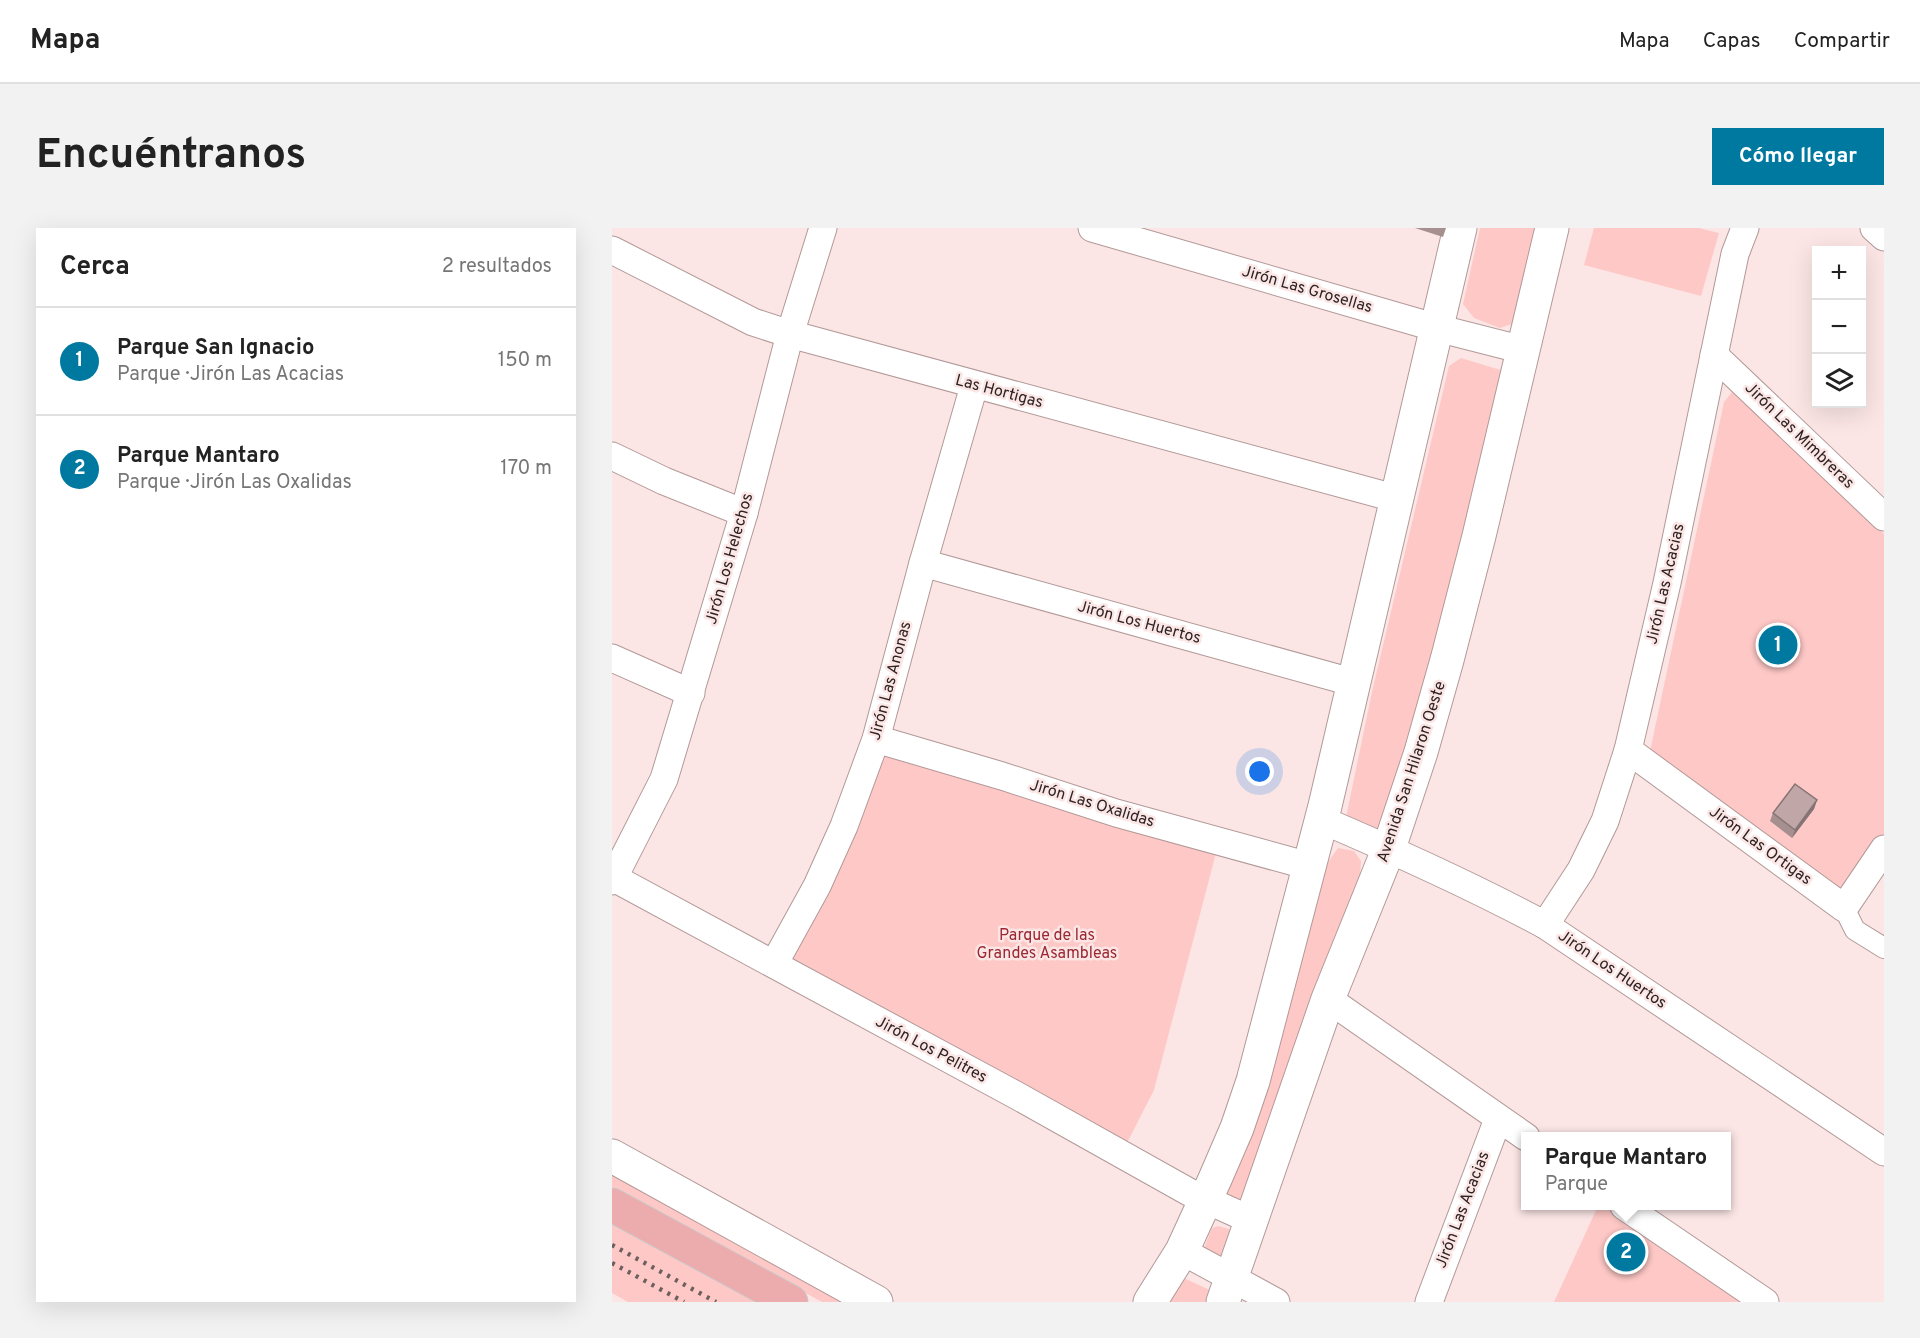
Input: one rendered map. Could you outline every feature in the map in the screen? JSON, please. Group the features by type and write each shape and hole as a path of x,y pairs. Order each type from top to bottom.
{"main road":[{"path":"612,1205 791,1302"}],"street":[{"name":"Jirón Los Helechos","path":"613,878 664,779 692,693 744,513 790,334 823,228"},
{"name":"Jirón Las Grosellas","path":"1092,228 1437,328 1523,350"},
{"path":"1150,1302 1182,1251 1237,1128 1253,1080 1322,820 1460,228"},
{"name":"Avenida San Hilaron Oeste","path":"1227,1290 1328,999 1389,848 1421,752 1447,660 1552,228"},
{"name":"Jirón Las Acacias","path":"1545,925 1581,870 1605,821 1628,750 1667,583 1735,254 1745,228"},
{"path":"1875,228 1884,237"},
{"name":"Las Hortigas","path":"612,250 753,322 790,334 974,386 1398,499"},
{"name":"Jirón Las Mimbreras","path":"1714,355 1884,517"},
{"name":"Jirón Las Anonas","path":"774,964 817,886 840,836 876,739 974,386"},
{"path":"612,456 664,481 744,513"},
{"name":"Jirón Los Huertos","path":"923,563 1354,683"},
{"path":"612,658 692,693"},
{"name":"Jirón Las Oxalidas","path":"876,739 1116,813 1309,866"},
{"name":"Jirón Las Ortigas","path":"1628,750 1844,908 1855,930 1884,948"},
{"name":"Jirón Los Huertos","path":"1322,820 1389,848 1485,893 1545,925 1884,1152"},
{"path":"1844,908 1884,849"},
{"name":"Jirón Los Pelitres","path":"613,878 1205,1200 1251,1220"},
{"path":"1328,999 1521,1134"},
{"name":"Jirón Las Acacias","path":"1429,1302 1498,1119"},
{"path":"612,1156 876,1302"},
{"path":"1630,1210 1765,1302"},
{"path":"1182,1251 1227,1290 1276,1302"}],"green space":[{"path":"1480,228 1543,228 1521,321 1500,328 1474,318 1463,304"},
{"path":"1594,228 1699,228 1719,233 1701,296 1584,265"},
{"path":"1461,358 1504,371 1443,653 1377,834 1346,817 1372,692 1449,366"},
{"path":"1732,392 1884,534 1884,837 1846,894 1649,756 1724,402"},
{"name":"Parque de las Grandes Asambleas","path":"882,749 1216,853 1154,1090 1127,1143 788,963"},
{"path":"1338,848 1354,851 1361,861 1360,877 1246,1206 1225,1196 1323,869"},
{"path":"612,1165 859,1302 822,1302 612,1187"},
{"path":"1596,1210 1612,1210 1748,1302 1554,1302"},
{"path":"612,1219 763,1302 628,1302 612,1293"},
{"path":"1218,1226 1232,1230 1228,1262 1203,1251 1212,1228"},
{"path":"1186,1279 1214,1292 1211,1302 1170,1302 1183,1280"}],"building":[{"path":"1795,784 1817,800 1795,830 1773,813"}],"railway":[{"path":"612,1245 716,1302"},
{"path":"612,1263 684,1302"}],"place":[{"name":"Parque San Ignacio","path":"1778,645"},
{"name":"Parque Mantaro","path":"1626,1252"}]}
